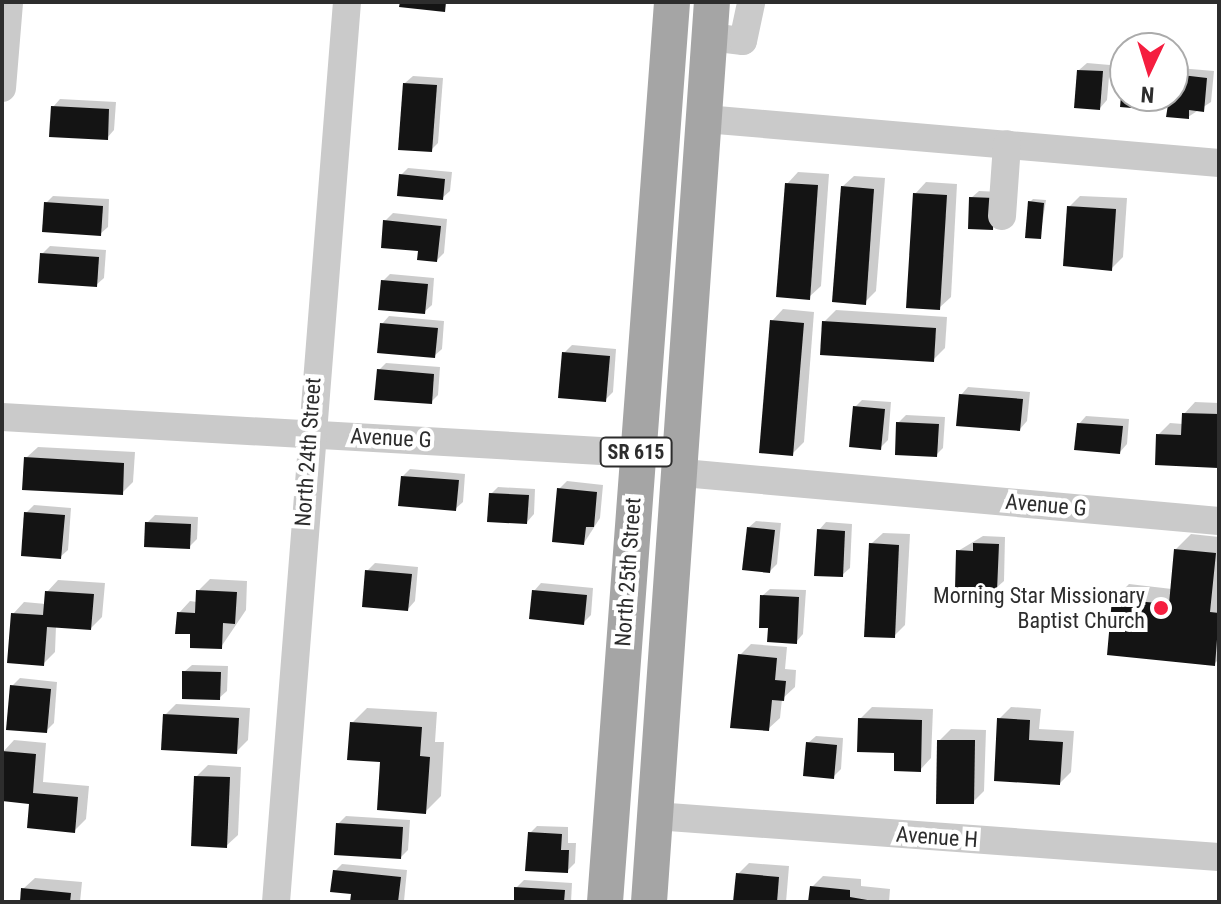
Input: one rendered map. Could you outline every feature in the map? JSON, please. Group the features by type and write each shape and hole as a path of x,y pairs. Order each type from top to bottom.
{"main road":[{"name":"North 25th Street","path":"605,902 636,453 672,2"},
{"path":"697,2 693,84 695,105 705,119"},
{"name":"North 25th Street","path":"649,902 683,473 712,2"},
{"path":"636,453 659,470 664,496 650,714 661,745"}],"street":[{"path":"2,88 9,2"},
{"name":"North 24th Street","path":"276,902 309,434 347,2"},
{"path":"710,37 743,41 751,2"},
{"path":"705,119 1219,163"},
{"path":"1002,216 1007,144"},
{"name":"Avenue G","path":"2,417 636,453"},
{"name":"Avenue G","path":"683,473 1219,521"},
{"name":"Avenue H","path":"655,816 1219,857"}],"building":[{"path":"400,2 446,2 445,12 399,7"},
{"path":"1077,70 1103,71 1100,110 1074,108"},
{"path":"1189,76 1207,78 1204,112 1189,110"},
{"path":"403,83 437,85 432,152 398,150"},
{"path":"51,106 109,109 108,140 49,137"},
{"path":"1167,112 1189,112 1189,119 1166,117"},
{"path":"399,174 445,179 443,200 397,196"},
{"path":"785,183 818,185 810,300 776,297"},
{"path":"841,186 874,189 866,305 832,302"},
{"path":"913,193 947,195 940,310 906,308"},
{"path":"969,197 994,198 993,230 968,229"},
{"path":"1028,201 1044,203 1041,239 1025,238"},
{"path":"44,202 103,206 101,236 42,232"},
{"path":"1067,206 1116,209 1112,271 1063,266"},
{"path":"383,220 441,226 437,262 417,260 418,251 381,248"},
{"path":"40,253 99,257 97,287 38,283"},
{"path":"381,280 428,284 425,314 378,310"},
{"path":"770,320 804,323 793,456 759,453"},
{"path":"822,321 936,328 934,362 820,355"},
{"path":"380,323 438,328 435,358 377,353"},
{"path":"562,352 610,356 606,402 558,398"},
{"path":"377,369 434,374 432,404 374,400"},
{"path":"959,394 1023,399 1020,431 956,426"},
{"path":"853,406 885,409 881,450 849,447"},
{"path":"1182,413 1219,414 1218,468 1155,465 1156,434 1181,435"},
{"path":"896,422 939,424 937,457 895,455"},
{"path":"1077,423 1123,426 1120,454 1074,450"},
{"path":"24,457 124,463 123,495 22,490"},
{"path":"401,476 459,480 456,511 398,506"},
{"path":"557,488 597,492 594,527 586,527 584,545 552,542"},
{"path":"489,493 529,495 527,524 487,522"},
{"path":"24,512 65,515 61,559 21,556"},
{"path":"145,522 191,524 190,549 144,547"},
{"path":"747,527 775,530 770,573 742,570"},
{"path":"817,529 845,531 843,577 814,576"},
{"path":"869,543 899,545 895,638 864,637"},
{"path":"973,543 999,544 997,591 955,589 956,550 973,551"},
{"name":"Morning Star Missionary Baptist Church","path":"1174,549 1216,553 1210,612 1219,613 1215,666 1107,655 1112,599 1169,604"},
{"path":"365,570 412,574 408,611 362,607"},
{"path":"196,590 237,592 235,624 223,623 222,649 190,648 190,634 175,634 177,612 195,613"},
{"path":"532,590 587,595 584,625 529,619"},
{"path":"45,591 94,594 91,630 47,627 44,666 7,663 11,613 43,615"},
{"path":"760,595 799,597 797,644 767,642 768,628 759,628"},
{"path":"738,654 777,658 775,680 786,681 784,701 772,700 769,731 730,728"},
{"path":"182,671 221,672 220,700 182,699"},
{"path":"10,685 51,689 47,733 6,730"},
{"path":"163,714 239,718 237,754 161,750"},
{"path":"858,718 922,720 921,772 894,771 894,753 857,752"},
{"path":"997,718 1030,720 1029,740 1063,742 1060,785 994,781"},
{"path":"350,722 422,727 420,756 430,757 426,814 377,810 380,762 347,760"},
{"path":"937,740 975,740 974,804 936,804"},
{"path":"806,742 837,745 834,779 803,776"},
{"path":"2,751 36,754 33,793 78,797 75,833 27,828 29,804 2,801"},
{"path":"194,776 230,777 227,848 191,846"},
{"path":"336,823 403,827 401,859 334,855"},
{"path":"528,832 562,834 561,850 569,850 568,873 525,871"},
{"path":"333,870 401,877 398,902 350,902 351,894 330,892"},
{"path":"736,873 779,877 777,902 733,902"},
{"path":"810,886 850,890 850,897 879,902 808,902"},
{"path":"514,887 565,890 564,902 514,902"},
{"path":"21,888 71,893 70,902 20,902"}],"place":[{"name":"Morning Star Missionary Baptist Church","path":"1161,608"}]}
